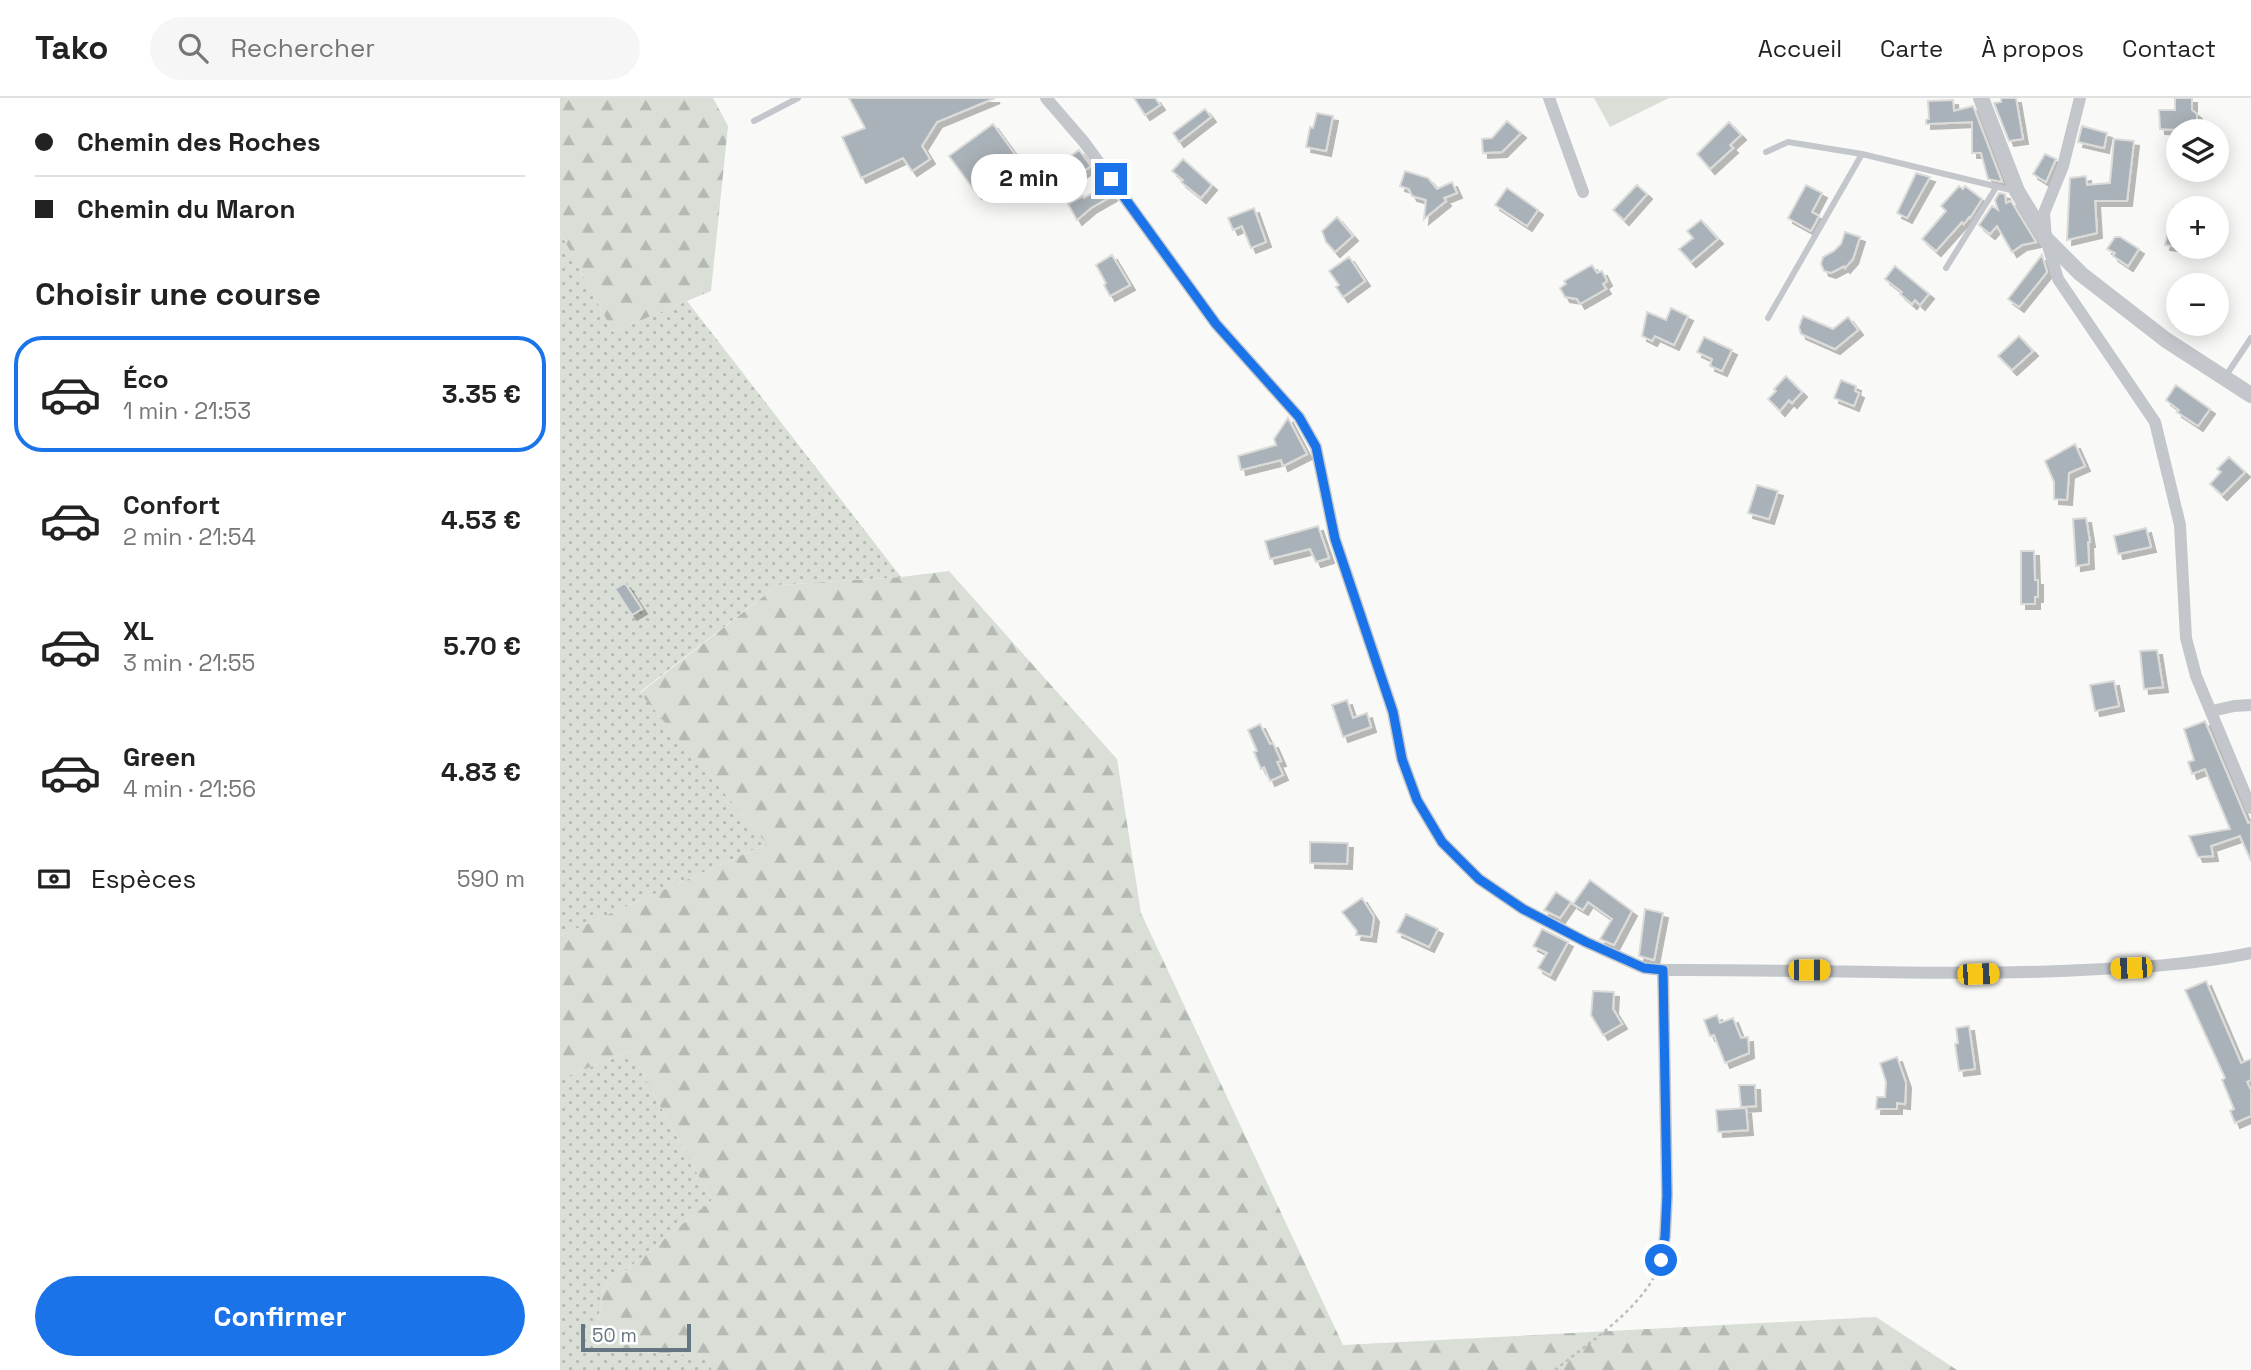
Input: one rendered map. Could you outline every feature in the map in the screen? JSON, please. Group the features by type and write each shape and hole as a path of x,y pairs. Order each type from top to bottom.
{"street":[{"path":"1046,98 1084,142 1216,324 1299,417 1316,447 1335,539 1390,700 1402,759 1417,800 1442,842 1479,879 1523,909 1586,942 1644,968 1663,970 1978,974 2156,967 2214,961 2251,953"},
{"path":"1549,98 1583,192"},
{"path":"1981,98 2017,191 2046,239 2081,275 2166,340 2251,394"},
{"path":"2080,98 2063,166 2044,213 2046,239 2058,279 2155,422 2180,525 2186,638 2196,676 2251,808"},
{"path":"2212,711 2251,705"},
{"path":"1661,1260 1667,1195 1663,970"}],"lane":[{"path":"754,121 798,98"},
{"path":"1766,152 1788,142 1861,154 2017,191"},
{"path":"1768,318 1861,154"},
{"path":"1945,268 1997,186"},
{"path":"2225,377 2251,338"}],"path":[{"path":"1555,1370 1623,1314 1652,1281 1661,1260"}],"green space":[{"path":"560,98 713,98 728,126 711,291 613,332 560,232"},
{"path":"1594,98 1669,98 1610,127"},
{"path":"560,232 613,332 687,301 901,577 778,585 640,692 767,844 560,936"},
{"path":"949,571 1117,759 1141,913 1343,1345 1876,1317 1957,1370 712,1370 705,1356 594,1349 603,1289 712,1200 630,1051 560,1079 560,936 767,844 640,693 778,585"},
{"path":"630,1051 712,1200 603,1289 594,1349 705,1356 712,1370 560,1370 560,1079"}],"building":[{"path":"849,98 995,98 937,122 922,146 930,159 912,171 903,158 861,178 842,137 865,128"},
{"path":"1134,98 1155,98 1160,105 1145,115"},
{"path":"2001,98 2016,98 2023,139 2009,141 1994,103 2001,102"},
{"path":"2175,98 2192,98 2192,110 2197,114 2197,119 2166,119 2166,129 2160,129 2159,110 2175,110"},
{"path":"1953,100 1954,111 1973,106 2002,182 1988,179 1981,153 1972,153 1972,122 1926,124 1929,119 1928,101"},
{"path":"1205,109 1211,117 1179,142 1173,133"},
{"path":"1317,113 1333,116 1326,151 1306,147 1310,127 1313,128"},
{"path":"1507,121 1521,133 1502,152 1483,153 1482,139 1492,138"},
{"path":"1729,122 1741,135 1730,145 1733,148 1710,169 1697,154"},
{"path":"993,124 1019,160 977,194 949,156"},
{"path":"2082,126 2107,133 2104,148 2078,142"},
{"path":"2114,139 2134,141 2127,201 2095,201 2097,233 2067,240 2070,178 2086,176 2087,185 2110,183"},
{"path":"1079,150 1091,166 1069,182 1058,166"},
{"path":"2045,154 2056,159 2046,182 2033,174"},
{"path":"1183,159 1212,185 1201,198 1172,171"},
{"path":"1405,171 1428,178 1437,189 1452,182 1457,193 1444,198 1446,201 1424,219 1426,200 1412,196 1409,189 1400,186"},
{"path":"1916,173 1930,177 1907,218 1897,213"},
{"path":"1105,185 1112,196 1077,220 1068,204"},
{"path":"1637,185 1647,194 1624,220 1613,210"},
{"path":"1806,185 1822,193 1812,212 1819,216 1811,231 1788,218"},
{"path":"1959,186 1963,189 1965,186 1982,199 1970,218 1964,224 1962,222 1936,251 1922,239 1946,211 1941,206"},
{"path":"1507,188 1538,210 1527,226 1495,205"},
{"path":"1999,193 2005,194 2006,203 2011,201 2036,242 2022,245 2012,252 1997,226 1990,234 1979,225 1992,206 1998,210 1995,200"},
{"path":"1254,208 1266,242 1251,248 1242,226 1233,230 1228,218"},
{"path":"1337,217 1353,236 1335,252 1326,242 1322,231"},
{"path":"1701,220 1718,239 1691,262 1679,249 1693,238 1687,231"},
{"path":"1845,232 1860,237 1853,259 1845,268 1844,266 1831,273 1824,271 1821,264 1823,257 1841,244"},
{"path":"2115,237 2120,237 2139,249 2128,266 2107,249"},
{"path":"1112,255 1130,285 1110,296 1096,265"},
{"path":"2042,255 2047,272 2019,307 2008,299"},
{"path":"1349,257 1365,281 1343,297 1336,287 1339,285 1329,271"},
{"path":"1592,265 1597,273 1602,271 1607,281 1603,284 1606,289 1580,304 1577,299 1565,297 1560,288 1566,284 1564,281"},
{"path":"1895,266 1929,294 1920,305 1915,300 1912,304 1885,279"},
{"path":"1671,308 1688,316 1674,345 1655,336 1652,341 1642,336 1647,312 1666,320"},
{"path":"1803,316 1833,329 1848,317 1858,330 1835,349 1801,334 1799,327"},
{"path":"2019,336 2033,351 2012,370 1998,356"},
{"path":"1704,337 1732,350 1722,371 1710,366 1712,359 1697,352"},
{"path":"1786,376 1802,392 1792,403 1789,400 1780,411 1768,399"},
{"path":"1841,380 1856,386 1855,391 1859,393 1854,406 1834,398"},
{"path":"2176,385 2210,409 2198,426 2177,412 2179,410 2166,400"},
{"path":"1288,418 1307,454 1283,466 1281,460 1241,470 1238,456 1276,445 1274,439"},
{"path":"2075,444 2085,466 2069,473 2067,500 2054,499 2054,482 2045,461"},
{"path":"2229,457 2245,472 2222,495 2210,484 2221,472 2217,469"},
{"path":"1757,485 1778,491 1769,519 1748,513"},
{"path":"2086,518 2090,542 2089,564 2076,566 2073,519"},
{"path":"1318,526 1329,558 1316,562 1310,549 1270,559 1265,541"},
{"path":"2146,528 2151,547 2118,554 2114,536"},
{"path":"2021,551 2034,551 2035,580 2038,580 2038,597 2035,597 2035,604 2021,604"},
{"path":"625,583 642,609 632,615 615,589"},
{"path":"2157,650 2163,687 2144,689 2140,651"},
{"path":"2114,681 2119,706 2095,711 2090,685"},
{"path":"1347,700 1353,718 1367,713 1371,727 1343,737 1332,705"},
{"path":"2205,721 2248,823 2251,822 2251,861 2240,836 2211,846 2213,856 2198,857 2189,836 2230,829 2205,769 2192,774 2188,762 2194,760 2184,729"},
{"path":"1260,724 1281,761 1277,762 1283,775 1270,781 1264,767 1261,769 1248,730"},
{"path":"1310,842 1348,843 1347,864 1310,863"},
{"path":"1590,880 1632,911 1614,945 1600,939 1612,919 1588,902 1583,910 1573,904"},
{"path":"1556,892 1571,902 1560,918 1544,910"},
{"path":"1362,898 1374,917 1371,937 1356,935 1357,931 1342,912"},
{"path":"1645,909 1663,913 1654,960 1639,956"},
{"path":"1406,914 1438,929 1429,947 1397,932"},
{"path":"1542,929 1568,942 1550,975 1538,968 1547,953 1533,946"},
{"path":"2206,981 2241,1063 2251,1059 2251,1080 2247,1082 2251,1090 2251,1116 2235,1123 2230,1111 2234,1109 2222,1080 2225,1078 2185,990"},
{"path":"1593,991 1614,992 1613,1009 1622,1024 1603,1035 1591,1015"},
{"path":"1717,1015 1720,1023 1733,1018 1741,1038 1748,1037 1749,1053 1725,1063 1714,1035 1710,1036 1704,1020"},
{"path":"1969,1026 1975,1069 1959,1071 1955,1044 1958,1043 1956,1028"},
{"path":"1897,1057 1906,1083 1905,1104 1897,1103 1897,1109 1876,1109 1877,1097 1885,1097 1886,1082 1880,1063"},
{"path":"1739,1085 1755,1085 1756,1106 1741,1107"},
{"path":"1746,1108 1748,1130 1718,1132 1716,1110"}],"route":[{"path":"1111,179 1216,324 1299,417 1316,447 1335,539 1379,666 1393,712 1402,759 1417,800 1442,842 1479,879 1523,909 1644,968 1663,970 1667,1195 1661,1260"}]}
